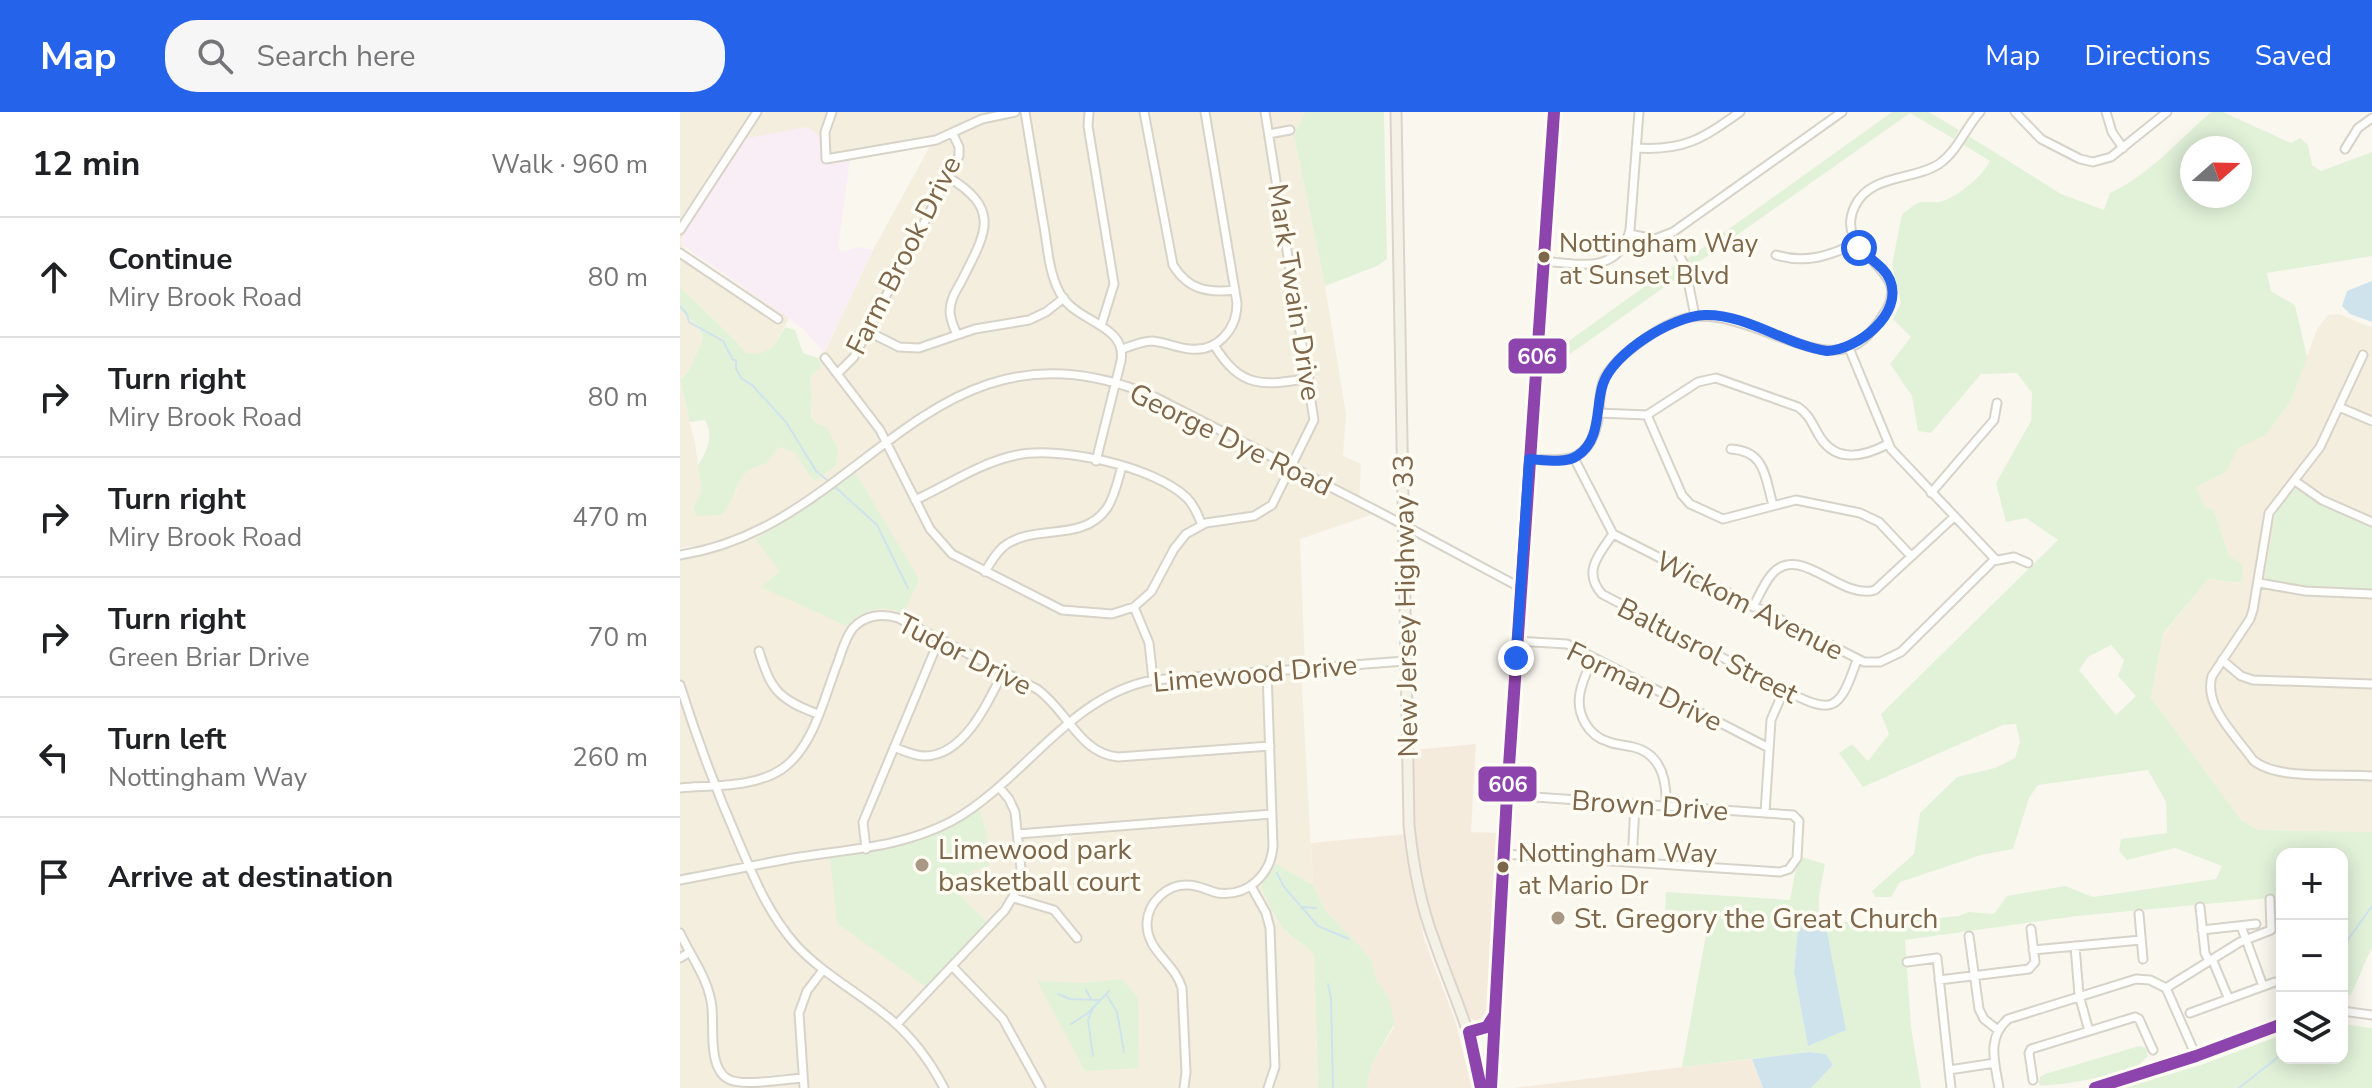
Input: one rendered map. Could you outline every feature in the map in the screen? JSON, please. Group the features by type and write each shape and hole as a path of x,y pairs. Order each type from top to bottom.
{"main road":[{"name":"New Jersey Highway 33","path":"1396,112 1408,818 1415,873 1433,940 1469,1032 1481,1088"}],"street":[{"path":"681,225 757,112"},
{"path":"832,112 825,132 826,159 936,140 982,119 1015,112"},
{"path":"1025,112 1052,271 1064,298 1078,313 1114,334 1122,349 1096,461"},
{"path":"1089,112 1088,126 1114,284 1101,326"},
{"path":"1144,112 1173,265 1183,279 1196,288 1212,292 1235,290"},
{"path":"1122,349 1149,341 1189,349 1214,345 1229,333 1235,319 1235,290 1205,112"},
{"name":"Mark Twain Drive","path":"1202,525 1261,513 1277,498 1314,420 1265,112"},
{"path":"1491,1088 1507,795 1554,112"},
{"path":"1543,261 1599,263 1619,253 1629,234 1639,112"},
{"path":"1636,148 1666,149 1686,145 1707,136 1740,112"},
{"path":"1629,234 1647,239 1669,235 1842,112"},
{"path":"1529,459 1563,461 1574,458 1590,440 1599,413 1601,388 1613,365 1665,326 1695,316 1729,318 1819,350 1835,351 1849,348 1872,332 1888,309 1892,295 1888,276 1856,243 1851,218 1860,197 1878,184 1939,164 1952,153 1980,112"},
{"path":"2015,112 2034,134 2080,159 2100,161 2123,148 2167,112"},
{"path":"2106,112 2112,132 2123,148"},
{"path":"2345,149 2353,134 2372,118"},
{"path":"1269,134 1290,130"},
{"name":"Farm Brook Drive","path":"838,373 854,357 948,177 960,151 953,134"},
{"path":"948,177 974,194 982,208 985,224 982,239 951,303 951,317 957,335"},
{"path":"1669,235 1685,266 1695,316"},
{"path":"1776,255 1805,260 1831,254 1856,243"},
{"path":"680,253 778,319"},
{"path":"867,331 912,350 990,325 1029,320 1064,298"},
{"path":"1214,345 1229,367 1249,380 1274,384 1309,378"},
{"path":"1849,348 1888,444 1996,560 2014,557 2028,563"},
{"path":"2363,355 2320,447 2295,481 2277,498 2269,513 2259,583 2250,619 2209,685 2212,700 2261,767 2278,771 2372,776"},
{"path":"825,358 887,441 915,500 930,529 943,546 963,561 1062,610 1112,614 1134,607 1151,592 1180,540 1202,525 1194,507 1180,492 1153,478 1122,466 1054,453 1015,456 991,463 915,500"},
{"name":"George Dye Road","path":"680,555 728,543 779,519 938,405 999,381 1064,375 1116,383 1155,397 1521,588"},
{"path":"1599,413 1647,415 1698,382 1716,378 1798,407 1808,414 1825,444 1837,452 1860,455 1888,444"},
{"path":"1931,493 1994,420 1997,403"},
{"path":"2339,407 2372,421"},
{"path":"1647,415 1679,489 1690,504 1723,519 1803,500 1867,515 1879,522 1911,556"},
{"path":"1731,449 1747,451 1757,457 1773,505"},
{"path":"1574,458 1613,534"},
{"path":"985,572 998,552 1011,542 1026,536 1076,530 1097,519 1112,499 1122,466"},
{"path":"2295,481 2322,500 2372,522"},
{"path":"1753,607 1769,577 1784,566 1803,565 1852,590 1869,592 1880,587 1954,517"},
{"name":"Wickom Avenue","path":"1613,534 1857,660 1880,662 1895,656 1996,560"},
{"name":"Baltusrol Street","path":"1613,534 1593,565 1594,583 1602,594 1784,690 1812,704 1830,705 1844,694 1857,660"},
{"path":"2259,583 2305,591 2372,594"},
{"path":"1134,607 1149,643 1153,680"},
{"name":"Tudor Drive","path":"680,788 755,781 783,769 803,748 848,635 863,620 877,615 891,616 1045,695 1089,747 1110,757 1270,746"},
{"path":"866,849 863,822 939,640"},
{"name":"Forman Drive","path":"1517,641 1558,642 1769,748"},
{"path":"759,651 775,691 787,701 818,714"},
{"path":"1593,658 1579,696 1580,711 1586,725 1603,740 1640,749 1653,758 1665,778 1666,806"},
{"path":"2222,660 2241,676 2253,680 2372,684"},
{"name":"Limewood Drive","path":"680,880 866,849 940,827 999,787 1105,696 1128,686 1153,680 1405,661"},
{"path":"1184,1088 1182,988 1178,977 1149,939 1147,925 1157,899 1175,887 1196,885 1225,893 1251,886 1263,875 1271,860 1267,671"},
{"path":"894,747 924,756 945,750 977,722 1003,672"},
{"path":"680,685 749,867 767,905 784,931 823,970 897,1024 926,1059 944,1088"},
{"path":"1765,813 1773,712 1784,690"},
{"path":"897,1024 1014,898 1021,869 1018,834 1013,805 999,787"},
{"name":"Brown Drive","path":"1507,795 1793,815 1799,821 1797,858 1793,866 1780,872 1632,862"},
{"path":"1504,854 1632,862 1635,804"},
{"path":"1018,834 1272,814"},
{"path":"1251,886 1266,913 1270,928 1275,1067 1268,1088"},
{"path":"1014,898 1054,910 1077,938"},
{"path":"2166,988 2245,939 2271,930 2270,899"},
{"path":"2200,907 2205,953 2228,997"},
{"path":"2139,914 2143,959"},
{"path":"2202,930 2256,924"},
{"path":"2241,926 2263,986"},
{"path":"1939,980 2029,969 2035,962 2031,929"},
{"path":"680,933 700,968 709,993 716,1062 723,1076 739,1082 803,1078"},
{"path":"1969,936 1981,1014 1998,1030"},
{"path":"2033,950 2141,940"},
{"path":"2075,946 2079,995 2089,1031"},
{"path":"680,958 690,952"},
{"path":"1907,962 1937,958 1951,1088"},
{"path":"952,966 1003,1019 1041,1088"},
{"path":"804,1088 799,1013 807,991 823,970"},
{"path":"1999,1088 1993,1043 1998,1030 2015,1016 2143,978 2166,988 2196,1056"},
{"path":"2190,1013 2275,982"},
{"path":"2348,1012 2372,1015"},
{"path":"1469,1032 1487,1027 1494,1016"},
{"path":"2033,1080 2031,1049 2137,1018 2153,1050"},
{"path":"2095,1088 2276,1026"},
{"path":"1949,1070 1995,1063"}],"shaded area":[{"path":"680,112 1305,112 1294,135 1325,286 1346,414 1343,456 1361,464 1359,502 1379,512 1300,539 1305,668 1301,669 1313,885 1276,865 1261,887 1276,919 1286,932 1314,955 1318,1088 680,1088 680,555 693,553 692,546 680,548 680,381 695,443 702,491 693,507 736,491 741,476 750,466 766,464 779,446 795,450 806,473 817,424 811,417 810,377 822,366 818,358 826,349 873,250 930,146 824,163 819,135 747,138 681,240 684,249 789,318 775,345 764,354 747,354 680,287"},
{"path":"807,127 819,135 824,163 850,159 838,248 842,252 858,247 873,250 824,352 803,329 681,244 683,236 747,138"},
{"path":"680,310 699,329 703,339 689,371 680,380"},
{"path":"2339,314 2372,328 2372,832 2259,830 2242,821 2151,698 2163,635 2208,579 2241,583 2214,510 2205,508 2195,487 2226,472 2237,448 2266,435 2291,400 2317,329 2328,315"},
{"path":"1476,744 1471,832 1499,833 1488,1015 1481,1023 1470,1018 1428,903 1415,834 1413,750"},
{"path":"1405,834 1424,939 1455,1020 1472,1088 1366,1088 1373,1062 1394,1027 1389,997 1378,983 1371,960 1326,911 1313,885 1311,843"},
{"path":"1752,1059 1763,1088 1513,1088 1682,1067"}],"green space":[{"path":"1305,112 1384,112 1387,259 1377,266 1325,286 1294,135"},
{"path":"1892,112 1929,112 1959,130 1954,139 1910,113 1689,269 1687,259"},
{"path":"2211,112 2223,112 2291,143 2300,138 2308,145 2312,165 2321,171 2372,152 2372,256 2267,273 2271,291 2295,305 2307,357 2291,400 2266,435 2238,448 2226,472 2196,487 2205,508 2214,510 2229,556 2243,565 2242,583 2208,579 2163,634 2151,698 2242,821 2259,830 2372,832 2372,947 2351,995 2348,995 2348,848 2276,848 2276,898 2077,916 1905,940 1911,1027 1921,1088 1811,1088 1833,1065 1826,1054 1809,1052 1682,1067 1708,923 1698,912 1665,910 1666,892 1790,900 1798,856 1825,864 1819,896 1819,921 1798,928 1794,972 1808,1045 1834,975 1825,922 1891,922 1959,916 1968,912 1994,914 2007,896 2065,886 2093,897 2216,879 2222,866 2175,848 2127,860 2119,851 2121,839 2167,833 2166,802 2148,770 2038,785 2029,798 2013,849 1981,855 1900,882 1891,897 1875,897 1872,891 1914,854 1920,813 1957,777 1995,768 2015,758 2020,742 2016,724 2003,725 1863,787 1839,753 1852,744 1868,761 1889,734 1881,714 2058,540 2026,518 2006,522 1996,483 2031,421 2032,393 2017,373 1981,374 1931,433 1918,431 1912,396 1890,364 1911,337 1893,319 1901,303 1892,265 1902,214 1918,203 1940,202 1950,198 1982,173 1990,161 1962,144 1967,135 2061,194 2104,210 2110,193 2137,177 2180,140 2180,208 2252,208 2252,136 2184,136","holes":["2111,645 2124,660 2118,676 2136,696 2116,715 2079,670 2088,657"]},
{"path":"1680,261 1683,274 1539,376 1541,361"},
{"path":"680,287 747,354 762,353 771,348 785,327 795,330 803,353 818,358 822,366 810,377 811,417 817,424 827,427 838,450 836,465 815,481 798,456 779,447 766,464 747,471 721,515 697,516 693,507 702,491 698,465 707,449 709,432 705,420 690,422 680,380 689,371 703,339 699,328 680,310"},
{"path":"855,472 919,579 904,613 888,609 873,610 859,615 847,626 761,587 780,571 755,539"},
{"path":"2294,488 2317,502 2372,526 2372,589 2306,586 2267,579 2276,510"},
{"path":"979,808 987,835 990,866 973,870 960,896 987,922 926,987 837,923 830,857 889,848 927,836"},
{"path":"1276,864 1313,885 1326,911 1371,960 1378,983 1389,997 1395,1023 1373,1062 1366,1088 1318,1088 1314,955 1282,926 1263,892 1261,886"},
{"path":"1122,979 1138,998 1139,1068 1085,1071 1037,981 1085,983"},
{"path":"2348,1025 2372,1028 2372,1088 2124,1088 2201,1065 2276,1037 2276,1064 2348,1064"},
{"path":"2139,1046 2146,1048 2148,1056 2131,1069 2073,1082 2039,1085 2040,1077 2045,1074"}],"water":[{"path":"2372,281 2372,322 2350,314 2342,306 2347,291"},
{"path":"1812,921 1825,922 1846,1030 1808,1046 1794,972 1798,928"},
{"path":"1809,1052 1826,1054 1833,1065 1811,1088 1763,1088 1752,1059"}],"waterway":[{"path":"680,306 689,322 723,341 733,360 736,360 736,369 742,379 752,385 786,422 816,471 827,480"},
{"path":"834,486 877,525 908,588"},
{"path":"1277,873 1284,887 1318,926 1349,939"},
{"path":"2348,940 2372,906"},
{"path":"1302,907 1316,908"},
{"path":"1328,984 1333,1088"},
{"path":"1086,990 1091,999"},
{"path":"1071,1024 1088,1013 1109,991"},
{"path":"1058,994 1070,999 1099,1000"},
{"path":"1106,994 1117,1012 1124,1052"},
{"path":"1093,1056 1088,1020 1094,1006"},
{"path":"2239,1088 2276,1059"}],"transit line":[{"name":"606","path":"1491,1088 1507,795 1554,112"},
{"name":"606","path":"1481,1088 1469,1032 1487,1027 1494,1016"},
{"name":"606","path":"2095,1088 2276,1026"}],"place":[{"name":"Nottingham Way at Sunset Blvd","path":"1544,257"},
{"name":"Limewood park basketball court","path":"922,865"},
{"name":"Nottingham Way at Mario Dr","path":"1503,867"},
{"name":"St. Gregory the Great Church","path":"1558,918"}],"route":[{"path":"1516,658 1529,459 1563,461 1581,454 1594,431 1601,388 1613,365 1660,330 1684,318 1711,315 1729,318 1819,350 1843,350 1859,343 1872,332 1888,309 1892,288 1888,276 1859,248"}]}
